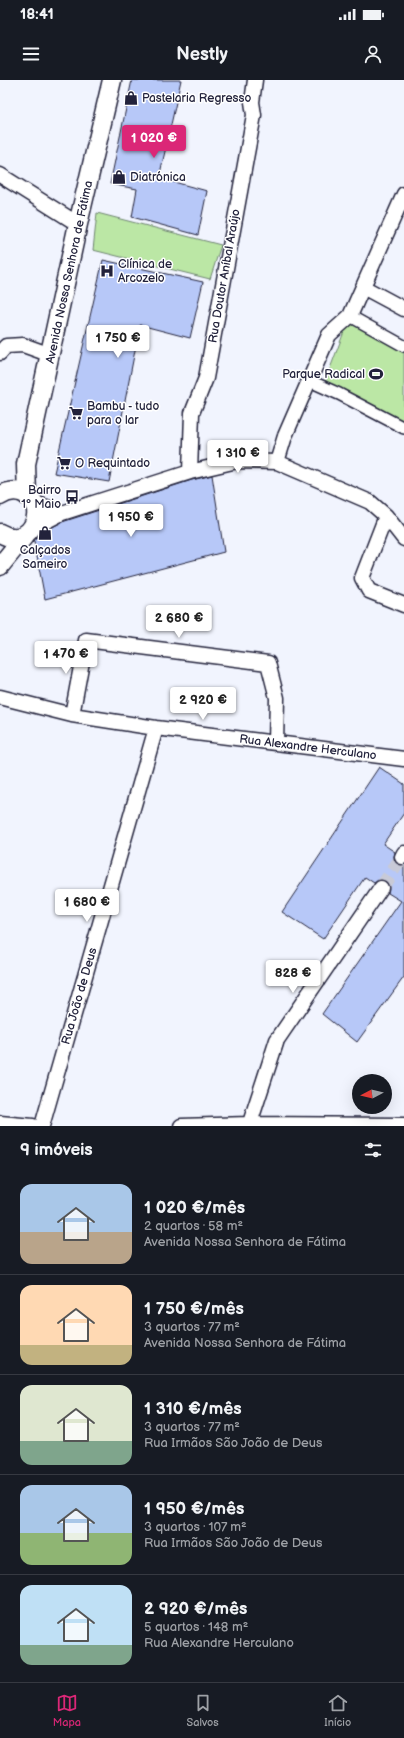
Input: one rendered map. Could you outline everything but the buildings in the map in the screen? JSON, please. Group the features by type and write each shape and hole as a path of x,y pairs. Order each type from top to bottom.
{"street":[{"name":"Avenida Nossa Senhora de Fátima","path":"29,531 37,515 30,499 26,464 51,355 78,224 112,80"},
{"name":"Rua Doutor Aníbal Araújo","path":"190,472 192,414 206,378 254,115 252,102 255,80"},
{"path":"0,175 78,224"},
{"path":"277,462 285,436 329,335 350,316 404,194"},
{"path":"363,287 404,309"},
{"path":"350,316 404,346"},
{"path":"0,353 6,346 23,345 51,355"},
{"path":"310,381 339,394 404,428"},
{"path":"0,532 12,537 29,531 62,513 190,472 237,461 277,462 370,502 386,516 403,536"},
{"name":"Avenida Nossa Senhora de Fátima","path":"1,495 26,464"},
{"path":"1,495 15,491 62,513"},
{"path":"386,516 362,578 369,591 404,605"},
{"path":"0,566 29,531"},
{"path":"72,715 86,640 268,663 277,698 276,743"},
{"name":"Rua Alexandre Herculano","path":"0,698 72,715 156,728 404,759"},
{"name":"Rua João de Deus","path":"42,1126 156,728"},
{"path":"249,1125 277,1040 381,888"},
{"path":"0,1123 33,1126"},
{"path":"181,1126 404,1126"}],"green space":[{"path":"97,213 221,245 210,279 93,250"},
{"name":"Parque Radical","path":"350,316 404,346 404,428 323,387"}],"tunnel":[{"path":"381,888 402,857"}],"place":[{"name":"Pastelaria Regresso","path":"131,98"},
{"name":"Diatrónica","path":"119,177"},
{"name":"Clínica de Arcozelo","path":"107,271"},
{"name":"Parque Radical","path":"376,374"},
{"name":"Bambu - tudo para o lar","path":"76,413"},
{"name":"O Requintado","path":"64,463"},
{"name":"Bairro 1º Maio","path":"72,497"},
{"name":"Calçados Sameiro","path":"45,533"}]}
